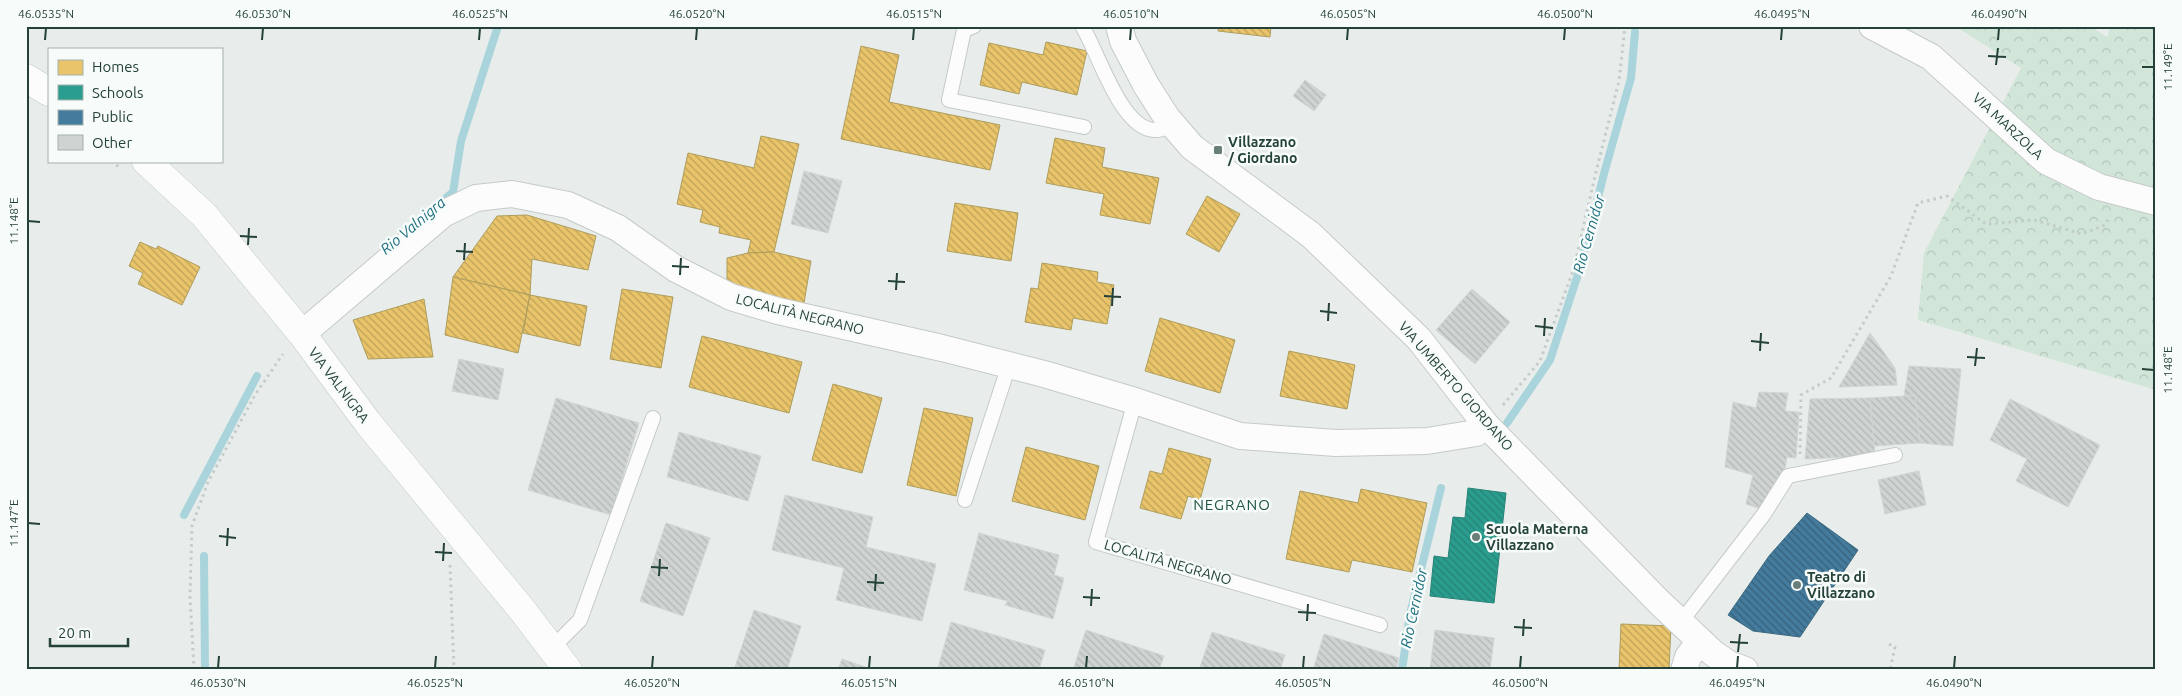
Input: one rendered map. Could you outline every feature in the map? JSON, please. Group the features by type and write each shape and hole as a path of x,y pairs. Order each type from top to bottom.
{"main road":[{"path":"26,78 48,91"},
{"path":"147,162 204,215 302,334"},
{"name":"VIA VALNIGRA","path":"302,334 368,423 524,611 560,659"}],"street":[{"name":"VIA UMBERTO GIORDANO","path":"1119,26 1123,41 1146,85 1173,125 1192,147 1311,235 1419,339 1486,425 1680,623 1713,653 1729,664 1745,670"},
{"name":"VIA MARZOLA","path":"1872,26 1931,57 2046,162 2099,187 2156,202"},
{"name":"LOCALITÀ NEGRANO","path":"302,334 443,214 476,198 512,194 568,205 618,228 676,269 731,297 778,311 1009,365 1135,400 1240,436 1336,443 1427,442 1476,432 1486,425"},
{"path":"1684,670 1688,657 1700,641"}],"lane":[{"path":"974,26 964,30 949,100 1084,127"},
{"path":"1082,26 1121,106 1142,125 1154,130 1173,125"},
{"path":"965,500 1009,365"},
{"name":"LOCALITÀ NEGRANO","path":"1135,400 1096,542 1380,625"},
{"name":"VIA VALNIGRA","path":"560,659 580,620 653,418"},
{"path":"1680,623 1764,514 1788,476 1895,455"}],"path":[{"path":"1486,425 1540,361 1574,268 1619,81 1625,26"},
{"path":"1788,476 1800,459 1801,395 1831,378 1891,276 1918,203 1947,196 1986,224 2034,220 2082,234 2105,225 2124,193"},
{"name":"VIA VALNIGRA","path":"194,670 190,596 192,526 208,482 255,395 286,350 302,334"},
{"path":"454,670 450,563 457,530"},
{"path":"1889,644 1896,647 1890,670"}],"green space":[{"path":"1955,26 2090,26 2107,37 2111,26 2156,26 2156,390 1918,320 1924,253 2021,68"}],"building: Homes":[{"path":"1219,26 1271,26 1270,37 1218,31"},
{"path":"1046,42 1087,51 1077,95 1022,82 1019,94 980,85 989,43 1043,55"},
{"path":"861,46 899,55 889,102 1000,125 990,170 841,139"},
{"path":"761,136 799,144 774,252 748,253 751,240 719,233 720,227 700,222 703,210 677,204 688,153 754,168"},
{"path":"1055,138 1105,148 1102,167 1159,178 1150,224 1100,215 1104,194 1046,183"},
{"path":"1207,196 1240,214 1219,252 1186,234"},
{"path":"955,203 1018,213 1011,261 947,251"},
{"path":"527,215 596,236 588,270 532,259 530,295 453,277 497,216"},
{"path":"140,242 156,249 158,246 200,267 182,305 138,284 143,273 129,266"},
{"path":"774,252 811,261 803,309 727,290 727,258 748,253"},
{"path":"1042,263 1098,272 1097,282 1114,285 1107,324 1073,318 1071,330 1025,322 1031,288 1038,289"},
{"path":"453,277 530,295 518,353 445,335"},
{"path":"622,289 673,297 661,368 610,359"},
{"path":"530,295 587,306 580,346 523,333"},
{"path":"424,299 433,357 368,359 353,320"},
{"path":"1160,318 1235,340 1220,393 1145,371"},
{"path":"702,336 802,362 789,413 689,387"},
{"path":"1289,351 1355,365 1347,409 1280,396"},
{"path":"833,384 882,398 862,473 812,460"},
{"path":"924,408 973,418 956,496 907,485"},
{"path":"1026,447 1099,466 1085,520 1012,501"},
{"path":"1169,448 1211,459 1200,500 1188,496 1181,519 1140,508 1150,471 1162,474"},
{"path":"1361,489 1427,503 1412,572 1352,560 1349,572 1286,559 1300,491 1358,503"},
{"path":"1621,624 1671,626 1669,670 1619,670"}],"building: Schools":[{"name":"Scuola Materna Villazzano","path":"1468,488 1506,493 1494,603 1430,596 1434,556 1448,558 1453,517 1465,518"}],"building: Public":[{"path":"1807,513 1858,550 1800,637 1753,631 1728,615 1769,556"}],"building: Other":[{"path":"1305,80 1326,95 1314,111 1293,96"},
{"path":"804,171 842,181 828,233 791,224"},
{"path":"1472,289 1510,322 1475,364 1436,330"},
{"path":"1870,333 1895,368 1897,385 1839,387"},
{"path":"459,359 504,369 498,400 452,391"},
{"path":"1909,366 1961,369 1953,446 1920,443 1915,396 1904,396"},
{"path":"1759,392 1788,393 1785,411 1799,412 1796,458 1787,457 1784,475 1761,509 1746,504 1753,475 1725,467 1733,402 1756,408"},
{"path":"1915,396 1920,443 1874,446 1870,398"},
{"path":"556,398 639,423 611,515 528,490"},
{"path":"1870,398 1875,456 1805,459 1810,399"},
{"path":"2010,399 2100,445 2068,507 2016,481 2027,459 1990,440"},
{"path":"679,432 761,456 748,501 667,477"},
{"path":"1919,471 1926,505 1885,514 1878,480"},
{"path":"785,495 873,517 866,547 936,564 922,621 836,600 844,568 772,550"},
{"path":"666,523 710,538 683,616 640,601"},
{"path":"979,533 1059,555 1054,575 1064,578 1053,619 1005,605 1008,601 964,590"},
{"path":"754,610 801,626 787,670 734,670"},
{"path":"951,622 1045,650 1039,670 946,670 938,668"},
{"path":"1086,630 1164,656 1159,670 1073,670"},
{"path":"1435,630 1494,638 1490,670 1430,670"},
{"path":"1212,632 1285,655 1280,670 1199,670"},
{"path":"1324,634 1399,658 1396,670 1313,670"},
{"path":"842,659 874,670 838,670"}],"waterway":[{"name":"Rio Valnigra","path":"439,204 453,192 461,141 498,26"},
{"name":"Rio Cernidor","path":"1507,423 1550,360 1580,268 1631,78 1635,32"},
{"name":"Rio Valnigra","path":"184,515 257,376"},
{"name":"Rio Cernidor","path":"1402,670 1410,614 1441,488"},
{"name":"Rio Valnigra","path":"204,556 205,670"}],"place":[{"name":"Villazzano / Giordano","path":"1218,150"},
{"name":"Scuola Materna Villazzano","path":"1476,537"},
{"name":"Teatro di Villazzano","path":"1797,585"}],"district":[{"name":"NEGRANO","path":"1232,505"}]}
